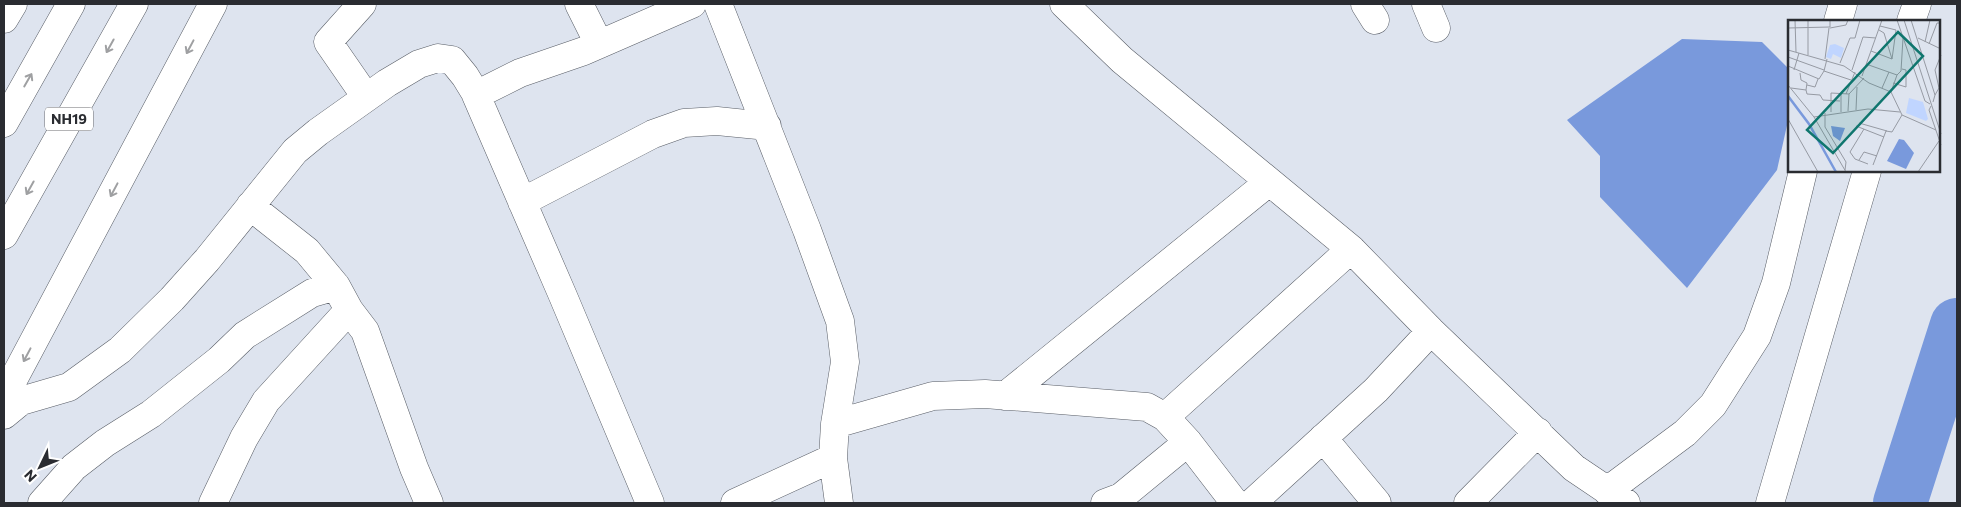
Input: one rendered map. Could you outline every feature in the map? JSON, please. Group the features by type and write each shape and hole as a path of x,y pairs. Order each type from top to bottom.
{"main road":[{"path":"4,20 13,4"},
{"path":"4,123 71,4"},
{"name":"NH19","path":"4,235 134,4"},
{"path":"4,397 213,4"},
{"path":"362,4 328,42 366,97"},
{"path":"579,4 600,44"},
{"path":"476,94 520,73 600,44 692,4"},
{"path":"718,4 767,126 840,321 845,362 835,424 833,458 840,503"},
{"path":"1064,4 1122,60 1351,249 1431,331 1574,468 1616,497 1685,434 1713,405 1757,336 1776,282 1803,172"},
{"path":"1838,20 1843,4"},
{"path":"1911,20 1916,4"},
{"path":"4,414 21,401 69,387 120,350 172,299 208,260 295,151 366,97 419,64 438,58 452,60 466,76 476,94 650,503"},
{"path":"522,202 653,134 684,123 717,121 767,126"},
{"path":"1770,503 1867,172"},
{"path":"1005,396 1269,182"},
{"path":"250,206 307,251 343,298 365,331 414,468 429,503"},
{"path":"1165,417 1351,249"},
{"path":"42,503 74,467 105,443 151,414 219,360 245,335 312,293 343,298"},
{"path":"213,503 244,438 266,401 343,298"},
{"path":"1252,503 1376,390 1431,331"},
{"path":"835,424 933,396 1005,396 1147,407 1165,417 1188,442 1235,503"},
{"path":"1468,503 1538,432"},
{"path":"1323,438 1377,503"},
{"path":"1105,503 1121,497 1188,442"},
{"path":"735,503 833,458"}],"water":[{"path":"1682,39 1762,42 1788,68 1788,121 1777,170 1687,288 1600,197 1600,156 1567,120"}],"waterway":[{"path":"1900,503 1957,325"}]}
